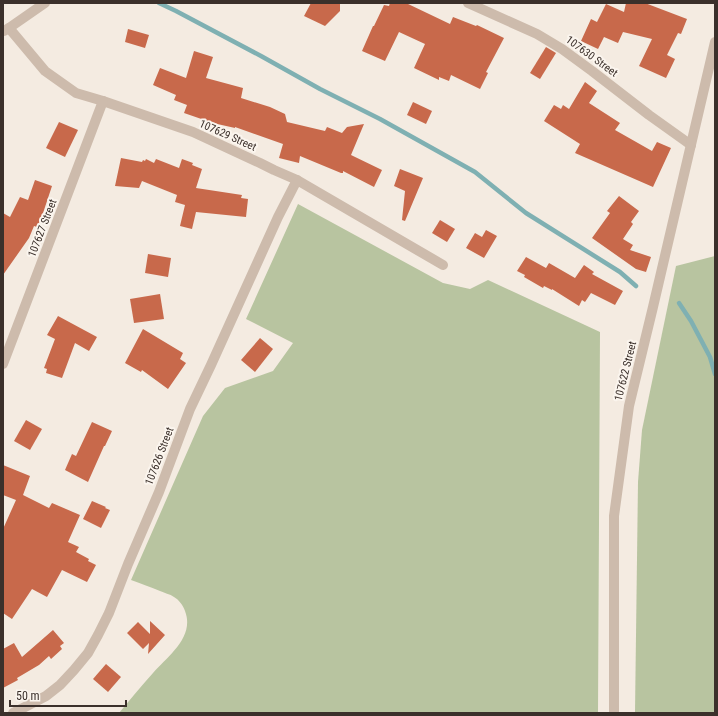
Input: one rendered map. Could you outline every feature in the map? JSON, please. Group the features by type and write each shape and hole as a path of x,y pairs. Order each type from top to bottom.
{"street":[{"path":"6,30 45,3"},
{"name":"107630 Street","path":"468,3 537,34 562,49 691,145"},
{"name":"107629 Street","path":"6,30 45,71 76,93 193,132 297,180 443,265"},
{"name":"107622 Street","path":"614,713 614,516 629,406 715,42"},
{"name":"107627 Street","path":"3,364 103,101"},
{"name":"107626 Street","path":"13,713 46,696 60,685 88,654 109,613 159,492 190,409 212,365 278,217 297,180"}],"green space":[{"path":"298,204 443,283 470,289 488,280 600,332 598,713 119,713 172,653 183,638 186,629 187,620 185,611 178,600 169,594 131,580 203,416 225,388 273,371 293,343 246,319"},
{"path":"715,256 715,713 635,713 638,482 642,430 676,266"}],"building":[{"path":"311,3 340,3 340,11 325,26 304,16"},
{"path":"390,3 406,3 450,24 453,17 476,26 477,25 504,38 486,72 488,73 480,89 451,75 449,81 439,77 439,80 414,68 425,44 399,32 385,61 362,51 384,5 389,6"},
{"path":"626,3 645,3 687,19 681,34 678,33 667,55 675,59 666,78 639,66 652,39 623,32 618,43 604,37 598,49 581,41 591,19 597,22 606,4 624,12"},
{"path":"128,29 149,35 145,48 125,42"},
{"path":"546,47 556,53 540,79 530,73"},
{"path":"194,51 213,57 206,78 243,88 241,98 270,107 285,114 287,122 325,131 327,127 342,133 347,127 364,124 351,155 382,170 374,187 343,171 343,173 341,173 300,156 299,163 279,158 283,144 235,127 213,123 184,113 187,105 174,100 176,95 153,85 160,68 186,78"},
{"path":"585,82 597,91 589,103 620,123 615,130 652,151 657,142 671,148 653,187 575,153 580,144 544,121 554,105 561,109 563,105 569,109"},
{"path":"413,102 432,111 426,124 407,115"},
{"path":"59,122 78,130 65,157 46,148"},
{"path":"121,158 142,162 146,159 154,163 156,159 179,168 182,159 193,163 192,165 202,169 196,188 242,195 241,198 248,199 246,217 196,212 192,229 180,226 185,205 175,202 177,195 142,181 139,188 115,186"},
{"path":"400,169 423,178 405,221 402,220 405,191 394,186"},
{"path":"35,180 52,186 41,219 37,227 34,226 29,238 3,275 3,213 10,217 20,197 28,200"},
{"path":"619,196 639,211 631,222 633,224 623,239 633,245 630,250 651,257 646,272 636,269 592,238 610,213 607,211"},
{"path":"440,220 455,229 447,242 432,233"},
{"path":"486,230 497,236 484,258 466,248 475,233 482,237"},
{"path":"148,254 171,258 168,277 145,273"},
{"path":"526,257 546,268 549,263 575,278 584,265 594,272 592,274 623,291 615,305 591,293 585,302 582,300 579,306 552,289 544,286 543,288 517,271"},
{"path":"160,294 164,319 134,323 130,299"},
{"path":"58,316 97,337 89,351 75,343 62,378 46,373 47,369 44,368 55,339 47,335"},
{"path":"143,329 183,353 180,359 186,363 168,389 142,370 141,372 125,363"},
{"path":"260,338 273,349 255,372 241,360"},
{"path":"26,420 42,429 30,450 14,441"},
{"path":"92,422 112,431 88,482 65,470 72,454 76,456"},
{"path":"3,465 30,476 23,495 49,508 52,503 80,515 68,542 79,547 76,552 89,559 88,561 96,565 87,582 62,570 47,597 32,589 12,619 3,613 3,529 16,500 3,495"},
{"path":"92,501 110,510 101,528 83,519"},
{"path":"150,621 165,635 148,654 149,643 143,649 127,633 138,622 150,634"},
{"path":"53,630 64,643 60,646 62,649 51,659 49,656 39,665 17,678 18,680 3,688 3,649 14,643 22,657"},
{"path":"106,664 121,677 108,692 93,679"}],"waterway":[{"path":"159,3 261,56 320,89 380,119 475,172 526,213 620,272 636,286"},
{"path":"679,303 691,321 710,357 715,374"}]}
